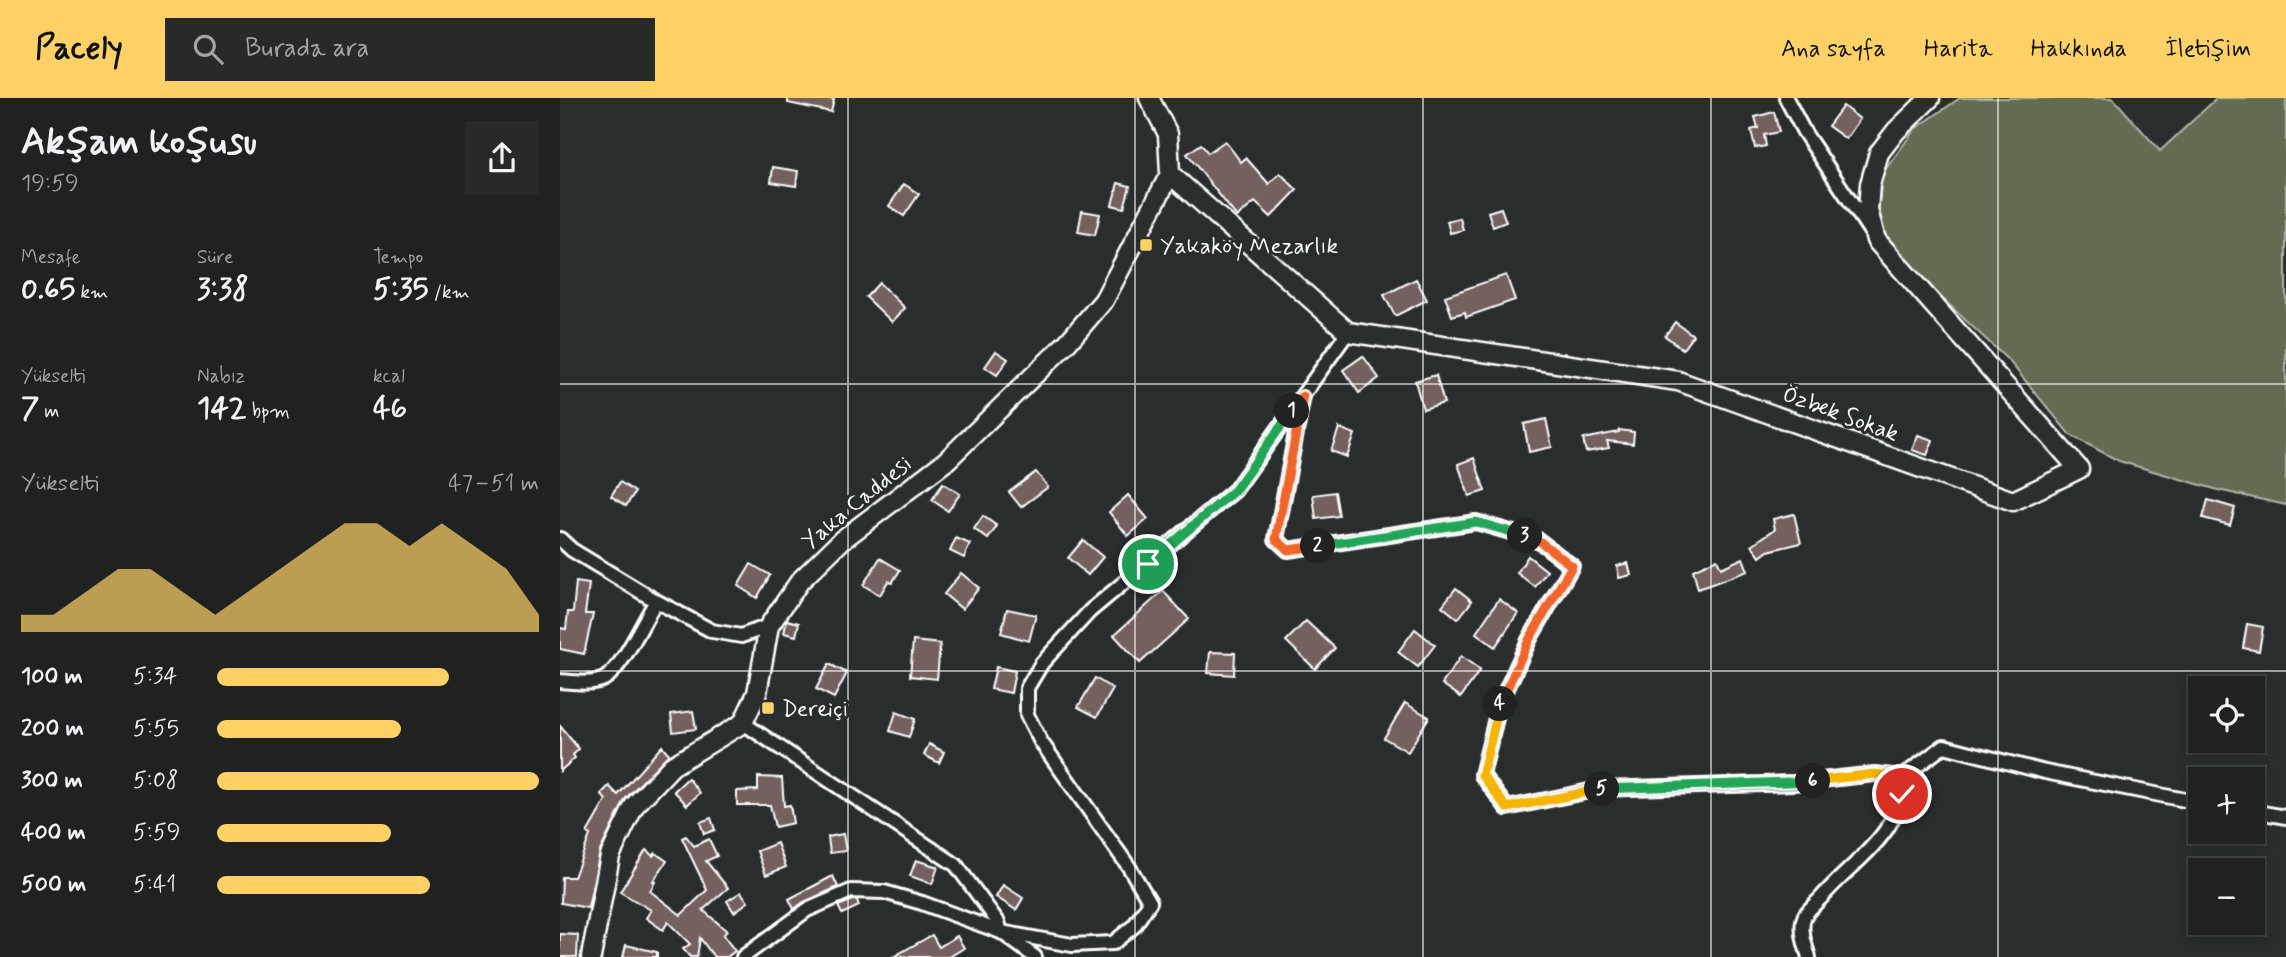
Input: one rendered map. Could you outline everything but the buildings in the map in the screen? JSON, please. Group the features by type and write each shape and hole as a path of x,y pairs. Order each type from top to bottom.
{"street":[{"path":"743,957 807,910 851,891 884,892 1001,932 1072,946 1113,943 1135,926 1150,902 1129,867 1041,742 1027,715 1027,688 1042,663 1090,611 1235,490 1348,332 1170,174 1168,134 1149,98"},
{"path":"1786,98 1804,132 1876,240"},
{"name":"Özbek Sokak","path":"1348,332 1678,381 2013,501 2079,469 1876,240 1868,210 1870,184 1879,153 1896,131 1930,98"},
{"name":"Yaka Caddesi","path":"743,723 757,693 769,626 800,581 842,540 946,461 1068,342 1104,300 1170,174"},
{"path":"1303,396 1276,539 1288,550 1476,522 1538,540 1572,566 1529,640 1499,706 1482,775 1507,808 1599,789 1794,783 1875,774 1902,778 1944,746 2045,772 2188,801"},
{"path":"560,539 572,550 656,601 712,631 741,636 769,626"},
{"path":"560,681 582,682 604,678 622,661 656,601"},
{"path":"591,957 610,856 634,806 672,766 743,723 957,865 998,922 1001,932 1035,957"},
{"path":"1809,957 1803,938 1804,916 1888,830 1902,794 1902,778"},
{"path":"2265,813 2286,817"}],"green space":[{"path":"1960,98 2113,98 2160,151 2217,98 2286,98 2286,505 2218,490 2119,461 2070,435 2010,362 1893,252 1877,223 1882,174 1915,129"}],"place":[{"name":"Yakaköy Mezarlık","path":"1146,245"},
{"name":"Dereiçi","path":"768,708"}],"route":[{"path":"1148,564 1235,490 1303,396 1276,539 1288,550 1476,522 1538,540 1572,566 1529,640 1499,706 1482,775 1507,808 1599,789 1794,783 1875,774 1902,778 1902,794"}]}
